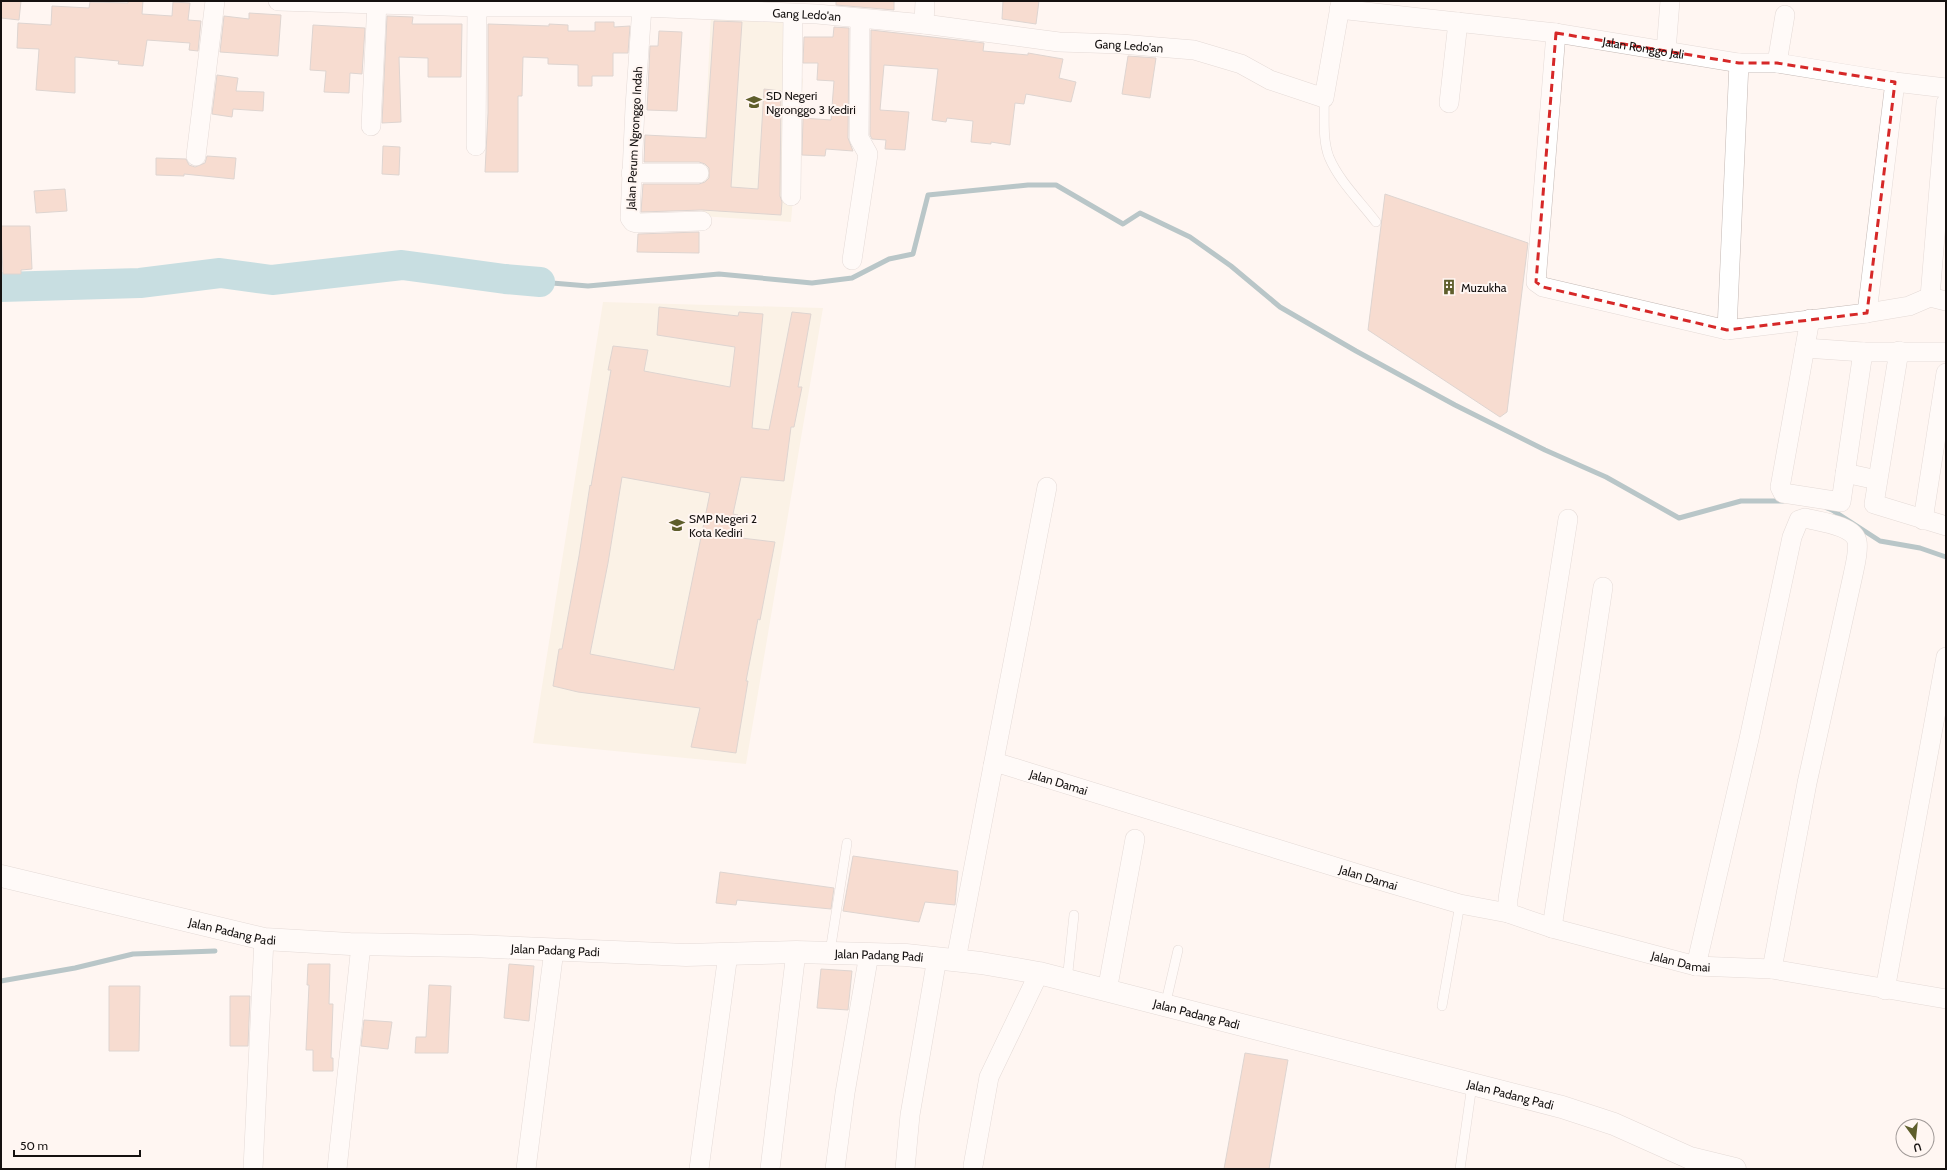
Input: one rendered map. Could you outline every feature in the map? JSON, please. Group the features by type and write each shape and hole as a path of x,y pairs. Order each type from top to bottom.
{"main road":[{"name":"Jalan Padang Padi","path":"1,876 264,939 361,944 471,946 686,955 796,952 869,954 946,959 1039,973 1586,1113 1690,1158 1735,1169"}],"street":[{"path":"196,156 214,1"},
{"name":"Gang Ledo'an","path":"278,1 477,7 642,8 793,14 817,7 860,19 924,24 1059,42 1121,44 1194,50 1241,64 1270,80 1324,98"},
{"path":"924,24 925,1"},
{"path":"1666,51 1670,1"},
{"path":"371,126 376,3"},
{"path":"1324,98 1340,5"},
{"name":"Jalan Ronggo Jali","path":"1340,5 1458,22 1556,33 1739,62 1777,63 1894,82 1946,88"},
{"path":"476,146 477,7"},
{"name":"Jalan Perum Ngronggo Indah","path":"642,8 631,173 630,214 633,222 702,221"},
{"path":"791,196 793,14"},
{"path":"1777,63 1785,15"},
{"path":"852,260 868,154 859,138 860,19"},
{"path":"1449,103 1458,22"},
{"path":"1556,33 1536,282 1552,290 1727,330 1867,313 1909,306 1938,299 1946,103"},
{"path":"1727,330 1739,62"},
{"path":"1867,313 1894,82"},
{"path":"631,173 699,173"},
{"path":"1810,319 1780,487 1785,494 1841,502 1863,352"},
{"path":"1805,348 1863,352 1946,352"},
{"path":"1899,351 1874,504 1946,526"},
{"path":"1923,520 1946,374"},
{"path":"1845,473 1877,480"},
{"path":"905,1169 910,1115 993,766 1047,487"},
{"path":"1696,966 1749,739 1792,537 1799,520 1805,518 1849,529 1855,536 1857,548 1853,575 1807,783 1772,969"},
{"path":"1508,913 1508,898 1568,519"},
{"path":"1552,928 1604,587"},
{"path":"1885,990 1946,658"},
{"name":"Jalan Damai","path":"993,766 998,763 1006,764 1365,876 1460,904 1508,913 1552,928 1696,966 1772,969 1885,990 1946,999"},
{"path":"1107,991 1135,839"},
{"path":"254,1169 264,939"},
{"path":"337,1169 361,944"},
{"path":"526,1169 554,950"},
{"path":"770,1169 796,952"},
{"path":"698,1169 728,954"},
{"path":"835,1169 844,1092 869,954"},
{"path":"973,1166 989,1078 1039,973"}],"lane":[{"path":"1324,98 1325,138 1329,156 1342,179 1376,222"},
{"path":"830,953 847,843"},
{"path":"1442,1006 1460,904"},
{"path":"1067,981 1074,915"},
{"path":"1164,1006 1178,950"},
{"path":"1460,1169 1472,1085"}],"highlighted area":[{"path":"1556,33 1739,63 1777,63 1895,82 1867,313 1727,330 1543,287 1536,282"}],"shaded area":[{"name":"SD Negeri Ngronggo 3 Kediri","path":"711,14 794,18 792,69 803,79 791,222 701,216"},
{"name":"SMP Negeri 2 Kota Kediri","path":"603,302 823,308 746,764 533,743"}],"building":[{"path":"1,1 21,1 19,20 1,18"},
{"path":"128,1 143,1 142,14 172,16 173,2 190,3 188,20 201,21 198,51 189,50 190,43 147,40 143,66 118,64 119,61 75,57 75,93 36,90 39,49 17,48 18,23 51,25 52,6 89,8 90,2 128,3"},
{"path":"836,1 894,1 894,10 836,5"},
{"path":"1003,1 1039,1 1036,24 1002,19"},
{"path":"249,13 281,15 278,56 220,52 224,16 249,19"},
{"path":"387,16 413,17 412,24 462,24 461,77 428,77 428,58 399,57 401,122 382,123"},
{"path":"714,21 742,22 731,187 758,189 764,89 781,91 781,215 702,210 641,212 643,184 699,184 705,182 709,178 709,168 705,164 699,162 644,162 645,135 706,138"},
{"path":"595,22 614,22 614,27 630,26 628,53 613,53 613,76 592,76 592,86 578,86 578,65 548,64 548,58 523,57 522,96 518,96 518,172 485,172 488,113 488,24 549,26 549,24 568,25 568,31 595,31"},
{"path":"313,25 365,28 362,74 350,73 349,93 324,92 326,71 310,70"},
{"path":"834,27 849,28 848,138 853,151 826,149 825,156 802,155 803,118 831,120 834,81 817,80 818,63 803,63 804,37 833,37"},
{"path":"871,30 984,43 983,51 1028,55 1028,53 1063,59 1059,78 1076,82 1071,102 1026,94 1024,104 1015,103 1010,145 991,142 991,144 971,142 973,121 947,118 946,122 932,120 938,69 884,65 880,110 909,112 905,150 885,149 886,140 872,139 870,135"},
{"path":"659,31 682,32 677,111 647,110 650,46 658,46"},
{"path":"1128,56 1156,58 1150,98 1122,94"},
{"path":"217,75 238,78 236,91 264,92 263,111 233,109 232,117 212,114"},
{"path":"383,146 400,147 399,175 382,174"},
{"path":"207,156 236,158 234,179 184,174 184,176 156,175 156,158 186,159 189,165 195,167 205,163"},
{"path":"65,189 67,211 36,213 34,191"},
{"name":"Muzukha","path":"1385,194 1528,243 1507,412 1500,417 1368,330"},
{"path":"1,226 30,226 32,269 21,270 21,274 3,274"},
{"path":"699,232 699,253 637,252 638,234"},
{"path":"659,307 738,316 739,312 763,314 752,428 769,430 792,312 811,314 798,387 802,387 794,427 791,427 784,481 741,477 733,514 738,515 733,537 775,542 760,620 758,619 746,681 748,681 736,753 691,747 700,708 578,692 553,686 559,649 562,649 579,556 611,370 608,370 613,346 648,350 644,371 730,387 735,347 657,335","holes":["622,477 710,493 674,670 590,654 608,563"]},
{"path":"853,856 958,871 955,905 925,902 919,922 843,911"},
{"path":"720,872 834,888 831,909 737,900 736,905 716,903"},
{"path":"308,964 330,964 329,1004 333,1004 331,1058 333,1058 333,1071 313,1071 313,1050 306,1050 309,985 307,985"},
{"path":"509,964 534,966 529,1021 504,1018"},
{"path":"821,969 852,971 848,1010 817,1008"},
{"path":"429,985 451,986 448,1053 415,1053 416,1037 426,1037"},
{"path":"109,986 140,986 139,1051 109,1051"},
{"path":"230,996 250,996 248,1046 230,1046"},
{"path":"364,1020 392,1022 388,1049 361,1046"},
{"path":"1245,1053 1288,1060 1269,1169 1224,1169"}],"waterway":[{"path":"540,282 588,286 719,274 812,283 852,278 889,259 913,254 928,195 1028,185 1056,185 1123,224 1140,213 1190,237 1231,266 1280,307 1356,351 1455,405 1545,450 1606,477 1679,518 1741,501 1783,501"},
{"path":"1,287 140,283 220,273 272,280 402,265 505,279 540,282"},
{"path":"1827,508 1880,541 1920,548 1946,557"},
{"path":"1,981 75,968 133,954 215,951"}],"place":[{"name":"SD Negeri Ngronggo 3 Kediri","path":"754,102"},
{"name":"Muzukha","path":"1449,287"},
{"name":"SMP Negeri 2 Kota Kediri","path":"677,525"}]}
